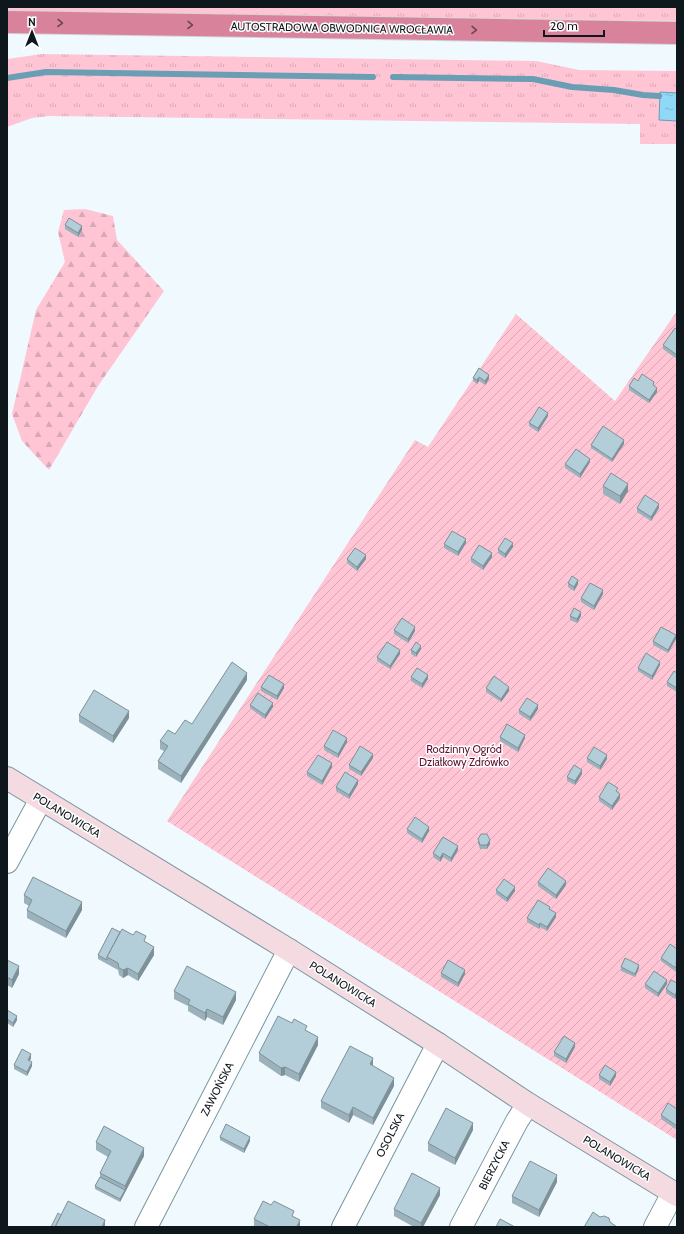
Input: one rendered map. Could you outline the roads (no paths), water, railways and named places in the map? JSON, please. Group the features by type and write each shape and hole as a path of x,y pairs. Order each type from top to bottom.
{"highway":[{"name":"AUTOSTRADOWA OBWODNICA WROCŁAWIA","path":"7,22 677,33"}],"street":[{"name":"POLANOWICKA","path":"7,778 289,950 438,1044 528,1104 675,1194"},
{"path":"7,862 41,799"},
{"name":"ZAWOŃSKA","path":"146,1227 289,950"},
{"name":"OSOLSKA","path":"343,1227 438,1044"},
{"name":"BIERZYCKA","path":"461,1227 517,1121 528,1104"},
{"path":"655,1227 675,1194"}],"water":[{"path":"660,92 677,93 677,121 659,120"}],"waterway":[{"path":"7,78 46,72 373,77"},
{"path":"393,77 533,79 572,87 614,90 659,96"}],"park label":[{"name":"Rodzinny Ogród Działkowy Zdrówko","path":"464,755"}]}
